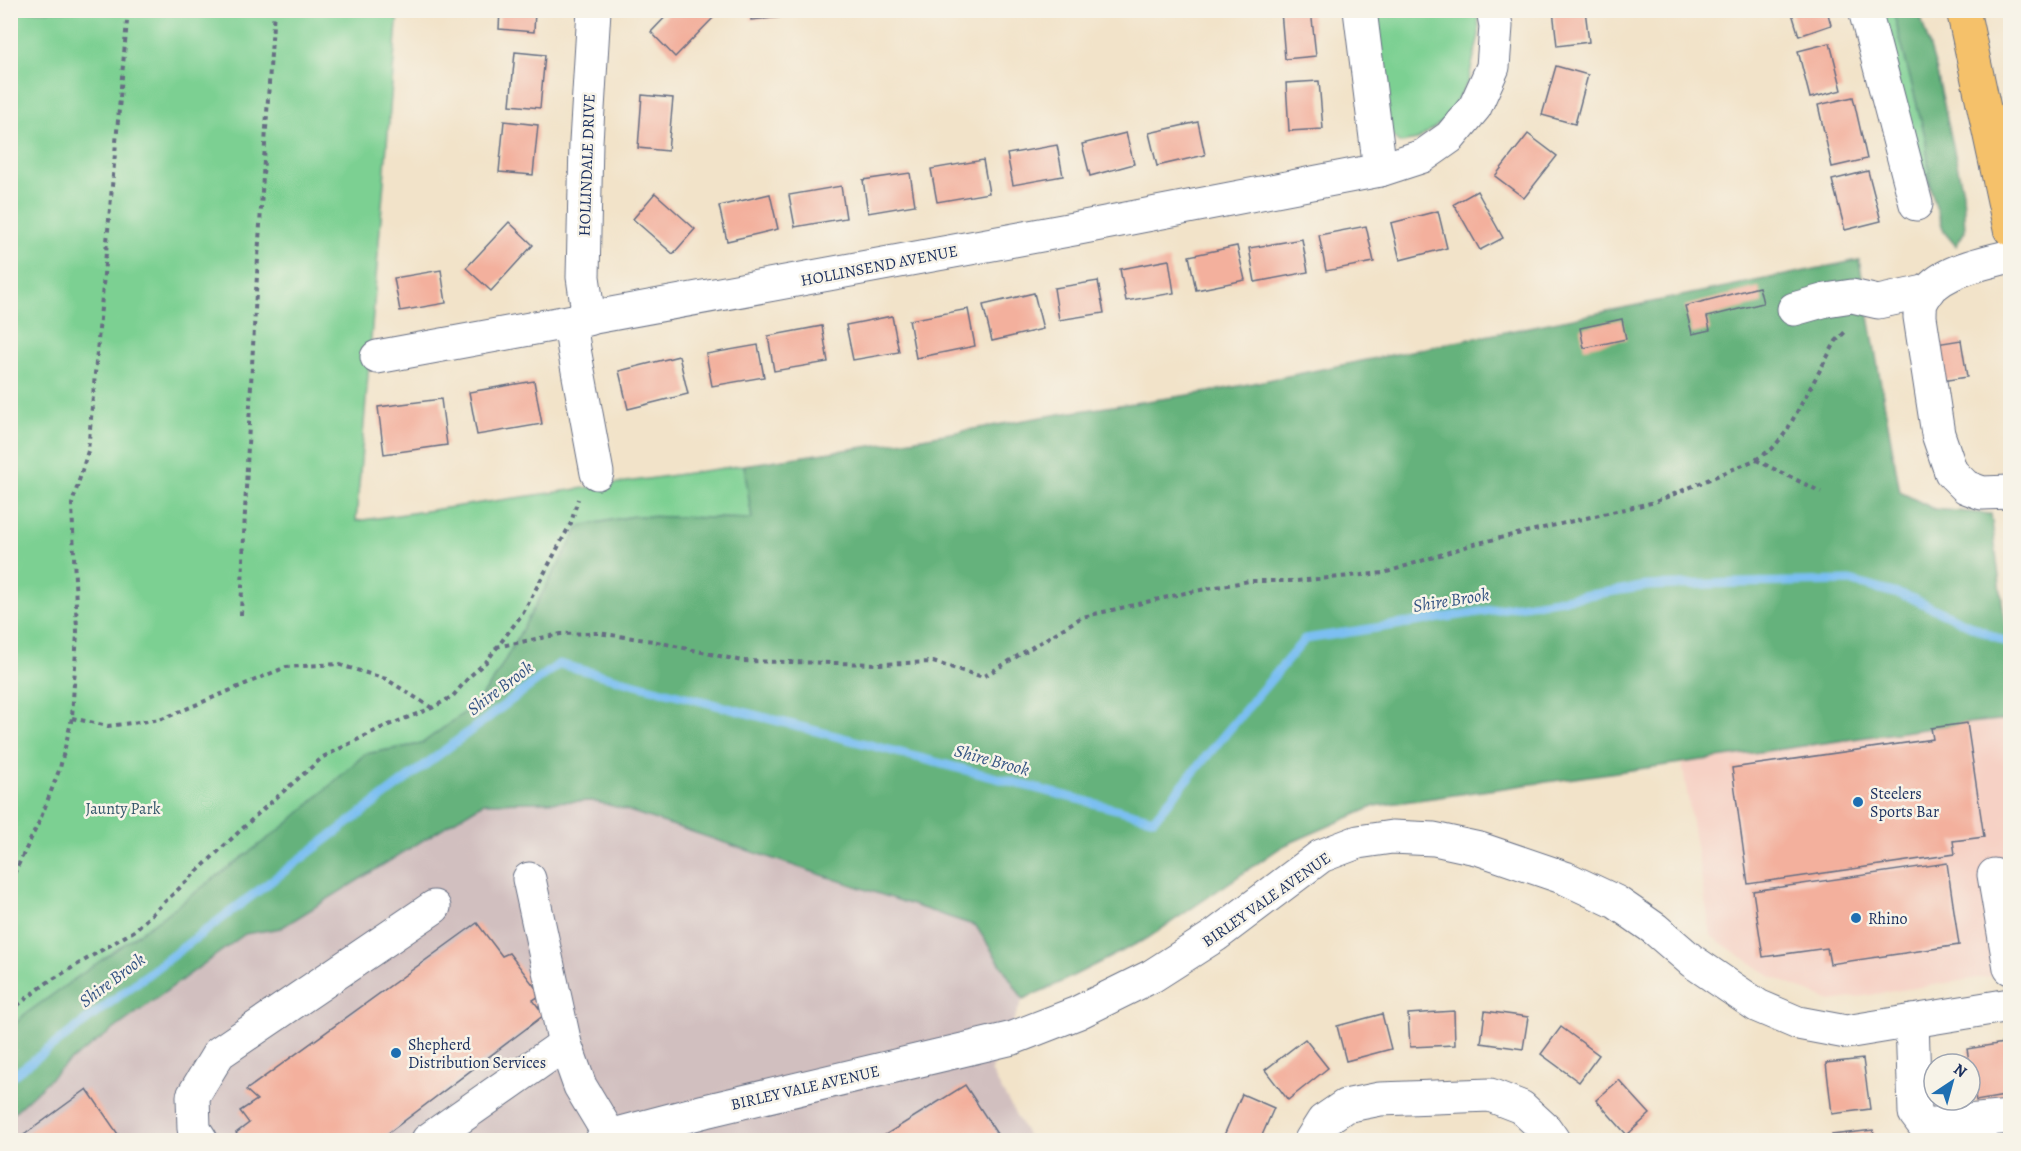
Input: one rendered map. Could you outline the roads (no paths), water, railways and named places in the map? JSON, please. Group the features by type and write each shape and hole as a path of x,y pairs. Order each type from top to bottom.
{"main road":[{"path":"1963,10 2010,229"}],"street":[{"name":"HOLLINDALE DRIVE","path":"588,484 574,349 580,321 583,277 586,142 594,10"},
{"path":"1360,10 1380,170"},
{"name":"HOLLINSEND AVENUE","path":"377,357 580,321 1380,170 1423,156 1450,137 1475,106 1493,67 1496,26 1493,10"},
{"path":"1865,10 1916,204"},
{"path":"2010,256 1962,269 1944,278 1929,291 1921,303 1920,317 1938,434 1951,472 1966,487 1983,493 2010,492"},
{"path":"1794,309 1852,296 1878,302 1929,291"},
{"name":"BIRLEY VALE AVENUE","path":"606,1138 704,1126 1013,1038 1077,1013 1152,976 1198,946 1321,856 1358,842 1392,837 1434,839 1480,849 1565,878 1616,902 1655,929 1692,961 1758,1006 1798,1023 1846,1032 2010,1005"},
{"path":"1994,875 2010,968"},
{"path":"529,879 565,1044 580,1086 606,1138"},
{"path":"201,1140 194,1129 194,1096 219,1053 434,907"},
{"path":"1912,1021 1915,1113 1924,1125 2010,1117"},
{"path":"428,1140 565,1044"},
{"path":"1311,1140 1323,1120 1345,1106 1380,1099 1490,1095 1521,1107 1546,1130 1553,1140"}],"waterway":[{"name":"Shire Brook","path":"10,1078 559,664 1154,819 1305,639 1647,586 1850,581 1909,597 2010,644"}],"place":[{"name":"Steelers Sports Bar","path":"1858,802"},
{"name":"Rhino","path":"1856,918"},
{"name":"Shepherd Distribution Services","path":"396,1053"}],"park label":[{"name":"Jaunty Park","path":"123,808"}]}
